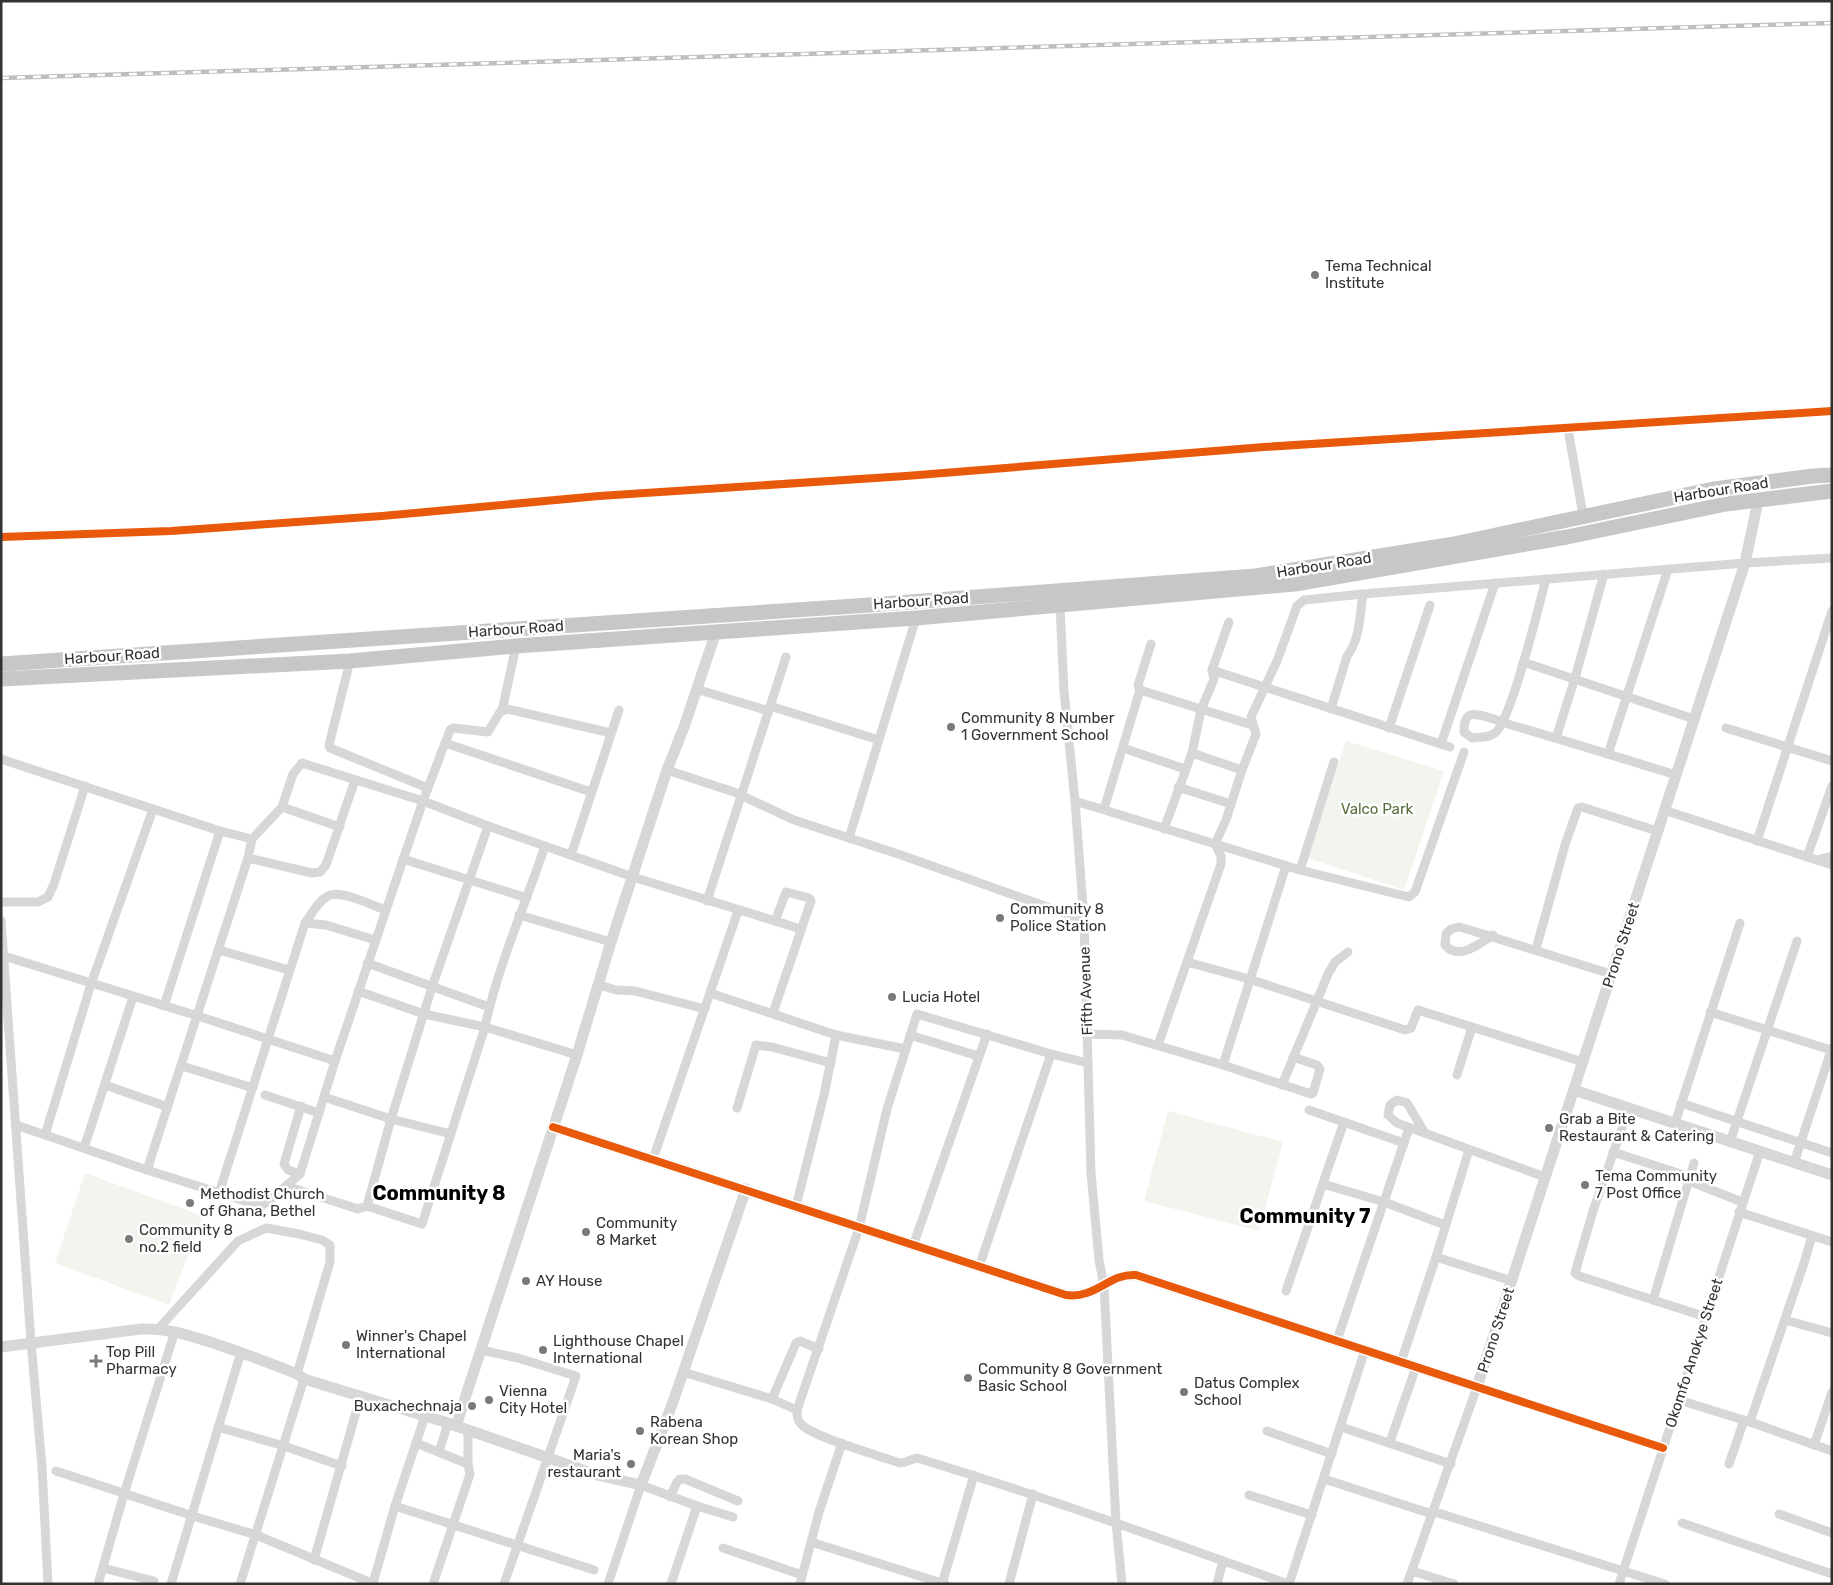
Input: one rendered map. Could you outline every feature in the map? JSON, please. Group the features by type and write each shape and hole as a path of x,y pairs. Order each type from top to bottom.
{"highway":[{"name":"Harbour Road","path":"1,664 860,606 1255,576 1454,544 1583,515 1714,489 1832,475"},
{"name":"Harbour Road","path":"1,679 350,661 516,646 916,618 1295,584 1568,536 1726,504 1832,491"}],"street":[{"path":"1,537 208,528 382,516 599,496 897,476 1264,447 1832,411"},
{"path":"1568,429 1583,515"},
{"name":"Prono Street","path":"1477,1387 1745,563 1758,501"},
{"path":"1158,1045 1221,864 1221,856 1215,844 1256,734 1250,717 1277,661 1298,604 1304,600 1363,594 1745,563 1832,558"},
{"path":"1608,754 1668,569"},
{"path":"1556,738 1576,678 1604,574"},
{"path":"1546,580 1524,662 1503,722 1676,776"},
{"path":"1441,744 1495,583"},
{"path":"1331,709 1344,665 1356,636 1363,594"},
{"path":"1389,728 1430,605"},
{"name":"Fifth Avenue","path":"1060,606 1064,691 1084,920 1091,1173 1098,1260 1104,1286 1116,1523 1122,1584"},
{"path":"1757,841 1832,611"},
{"path":"849,838 916,618"},
{"path":"1164,829 1192,752 1201,710 1214,679 1212,670 1229,622"},
{"path":"439,1452 452,1425 481,1350 667,770 716,632"},
{"path":"1104,809 1140,690 1138,685 1151,644"},
{"path":"16,1125 147,1170 261,1206 300,1174 367,963 423,801 450,730 453,728 488,732 502,711 516,646"},
{"path":"707,901 786,657"},
{"path":"350,661 329,745 330,748 428,788"},
{"path":"1524,662 1694,719"},
{"path":"1212,670 1450,747"},
{"path":"696,689 879,740"},
{"path":"1140,690 1252,726"},
{"path":"502,711 507,709 611,733"},
{"path":"571,855 619,710"},
{"path":"1726,728 1832,761"},
{"path":"445,743 591,792"},
{"path":"1123,748 1185,769"},
{"path":"1192,752 1242,770"},
{"path":"1075,801 1286,866 1405,898 1413,896 1464,752"},
{"path":"1,758 153,809 252,839"},
{"path":"1300,870 1334,762"},
{"path":"147,1170 219,950 248,858 252,839 282,807 293,774 302,763 423,801 633,877 801,929"},
{"path":"667,770 742,795 794,820 1084,920"},
{"path":"248,858 312,873 320,872 326,865 355,780"},
{"path":"1,902 38,902 48,897 54,884 85,786"},
{"path":"1807,857 1832,786"},
{"path":"1178,787 1231,804"},
{"path":"282,807 340,827"},
{"path":"1536,949 1565,845 1578,808 1582,807 1657,831"},
{"path":"45,1136 91,984 153,809"},
{"path":"1664,810 1832,865"},
{"path":"367,1206 391,1119 432,987 488,826"},
{"path":"164,1006 220,830"},
{"path":"286,1186 358,1209 367,1206 422,1224 485,1027 489,1007 519,915 545,846"},
{"path":"1817,860 1832,856"},
{"path":"403,859 527,898"},
{"path":"1223,1064 1286,866"},
{"path":"773,1014 810,901 808,897 786,892 775,921"},
{"path":"219,1193 305,924 317,906 328,896 340,894 385,910"},
{"path":"653,1159 738,910"},
{"path":"519,915 611,942"},
{"path":"1,920 31,1342 42,1467 48,1584"},
{"path":"1675,1123 1740,923"},
{"path":"305,924 326,925 375,940"},
{"path":"1493,936 1464,952 1457,952 1445,945 1446,934 1451,929 1459,927 1493,936 1536,949 1611,974"},
{"path":"1730,1142 1797,941"},
{"path":"219,950 289,970"},
{"path":"1282,1085 1315,1002 1335,962 1348,952"},
{"path":"4,956 335,1061"},
{"path":"1187,962 1249,979 1315,1002 1408,1030 1411,1028 1418,1010 1583,1062"},
{"path":"367,963 489,1007"},
{"path":"598,985 616,990 635,991 705,1009"},
{"path":"358,991 424,1014 485,1027 577,1055"},
{"path":"710,993 836,1035 905,1049"},
{"path":"84,1148 133,997"},
{"path":"1710,1012 1831,1049 1794,1163"},
{"path":"1088,1063 1051,1054 917,1014 886,1109 859,1228 797,1410 797,1417 801,1425 810,1431 900,1463 906,1463 911,1459 917,1458 1033,1494 1288,1584 1366,1350"},
{"path":"1457,1075 1472,1027"},
{"path":"913,1246 987,1034"},
{"path":"1088,1034 1114,1034 1158,1045 1223,1064 1309,1094 1313,1093 1319,1067 1293,1057"},
{"path":"796,1206 832,1062 836,1035"},
{"path":"910,1036 978,1056"},
{"path":"737,1108 756,1045 772,1047 832,1062"},
{"path":"979,1267 1051,1054"},
{"path":"182,1066 253,1088"},
{"path":"105,1085 168,1107"},
{"path":"1574,1090 1832,1175"},
{"path":"265,1094 319,1113"},
{"path":"324,1097 391,1119 451,1134"},
{"path":"1425,1133 1407,1103 1397,1100 1390,1105 1388,1115 1397,1124 1545,1177"},
{"path":"1681,1103 1832,1153"},
{"path":"300,1174 288,1170 284,1164 301,1106"},
{"path":"1629,1108 1590,1220 1575,1273 1579,1276 1706,1317"},
{"path":"1310,1110 1404,1143"},
{"path":"1286,1291 1344,1122"},
{"path":"553,1127 1066,1295 1086,1295 1119,1276 1127,1274 1136,1275 1663,1448"},
{"path":"1337,1340 1409,1128"},
{"path":"1401,1362 1469,1150"},
{"name":"Okomfo Anokye Street","path":"1619,1584 1760,1151"},
{"path":"1613,1152 1684,1176 1689,1181 1742,1202"},
{"path":"1653,1300 1694,1163"},
{"path":"1323,1184 1384,1202 1445,1225"},
{"path":"612,1583 641,1485 673,1402 746,1190"},
{"path":"1739,1212 1832,1242"},
{"path":"158,1328 238,1241 266,1228 322,1240 330,1245 330,1262 284,1446 240,1584"},
{"path":"1729,1464 1785,1320 1812,1236"},
{"path":"1436,1257 1512,1280"},
{"path":"1785,1320 1832,1333"},
{"path":"1,1346 158,1328 175,1331 242,1352 360,1398 425,1416 597,1475 641,1485 670,1497 732,1517"},
{"path":"98,1584 175,1331"},
{"path":"772,1399 796,1343 800,1341 818,1349"},
{"path":"481,1350 518,1358 576,1376 504,1584"},
{"path":"171,1584 242,1352"},
{"path":"1390,1442 1416,1367"},
{"path":"683,1372 772,1399 797,1410"},
{"path":"1407,1584 1477,1387"},
{"path":"1814,1445 1832,1392"},
{"path":"314,1560 360,1398"},
{"path":"1679,1400 1747,1421 1832,1451"},
{"path":"56,1471 256,1535 374,1583 395,1506 425,1416"},
{"path":"218,1427 284,1446 342,1466"},
{"path":"1341,1427 1451,1464"},
{"path":"433,1584 470,1474 468,1464 468,1430"},
{"path":"1267,1431 1332,1454"},
{"path":"416,1443 468,1464"},
{"path":"723,1548 801,1579 819,1512 842,1443"},
{"path":"811,1542 943,1584 974,1475"},
{"path":"670,1497 677,1482 680,1479 685,1479 738,1500"},
{"path":"1324,1479 1665,1584"},
{"path":"1008,1584 1033,1494"},
{"path":"1249,1495 1312,1515"},
{"path":"395,1506 594,1570"},
{"path":"671,1584 697,1506"},
{"path":"1779,1514 1832,1533"},
{"path":"1682,1523 1832,1574"},
{"path":"1217,1584 1223,1561"},
{"path":"103,1568 154,1581"},
{"path":"1412,1570 1454,1584"}],"green space":[{"name":"Valco Park","path":"1346,741 1444,771 1404,890 1308,858"},
{"path":"1168,1111 1283,1142 1259,1231 1144,1201"},
{"name":"Community 8 no.2 field","path":"85,1173 203,1216 169,1305 55,1263"}],"railway":[{"path":"1,78 1832,23"}],"cycle path":[{"path":"1,537 171,531 382,516 599,496 906,476 1264,447 1832,411"},
{"path":"553,1127 1066,1295 1086,1293 1126,1275 1136,1275 1663,1448"}],"place":[{"name":"Tema Technical Institute","path":"1315,275"},
{"name":"Community 8 Number 1 Government School","path":"951,727"},
{"name":"Community 8 Police Station","path":"1000,918"},
{"name":"Lucia Hotel","path":"892,997"},
{"name":"Grab a Bite Restaurant & Catering","path":"1549,1128"},
{"name":"Tema Community 7 Post Office","path":"1585,1185"},
{"name":"Methodist Church of Ghana, Bethel","path":"190,1203"},
{"name":"Community 8 Market","path":"586,1232"},
{"name":"Community 8 no.2 field","path":"129,1239"},
{"name":"AY House","path":"526,1281"},
{"name":"Winner's Chapel International","path":"346,1345"},
{"name":"Lighthouse Chapel International","path":"543,1350"},
{"name":"Top Pill Pharmacy","path":"96,1361"},
{"name":"Community 8 Government Basic School","path":"968,1378"},
{"name":"Datus Complex School","path":"1184,1392"},
{"name":"Vienna City Hotel","path":"489,1400"},
{"name":"Buxachechnaja","path":"472,1406"},
{"name":"Rabena Korean Shop","path":"640,1431"},
{"name":"Maria's restaurant","path":"631,1464"}],"district":[{"name":"Community 8","path":"439,1193"},
{"name":"Community 7","path":"1305,1216"}]}
